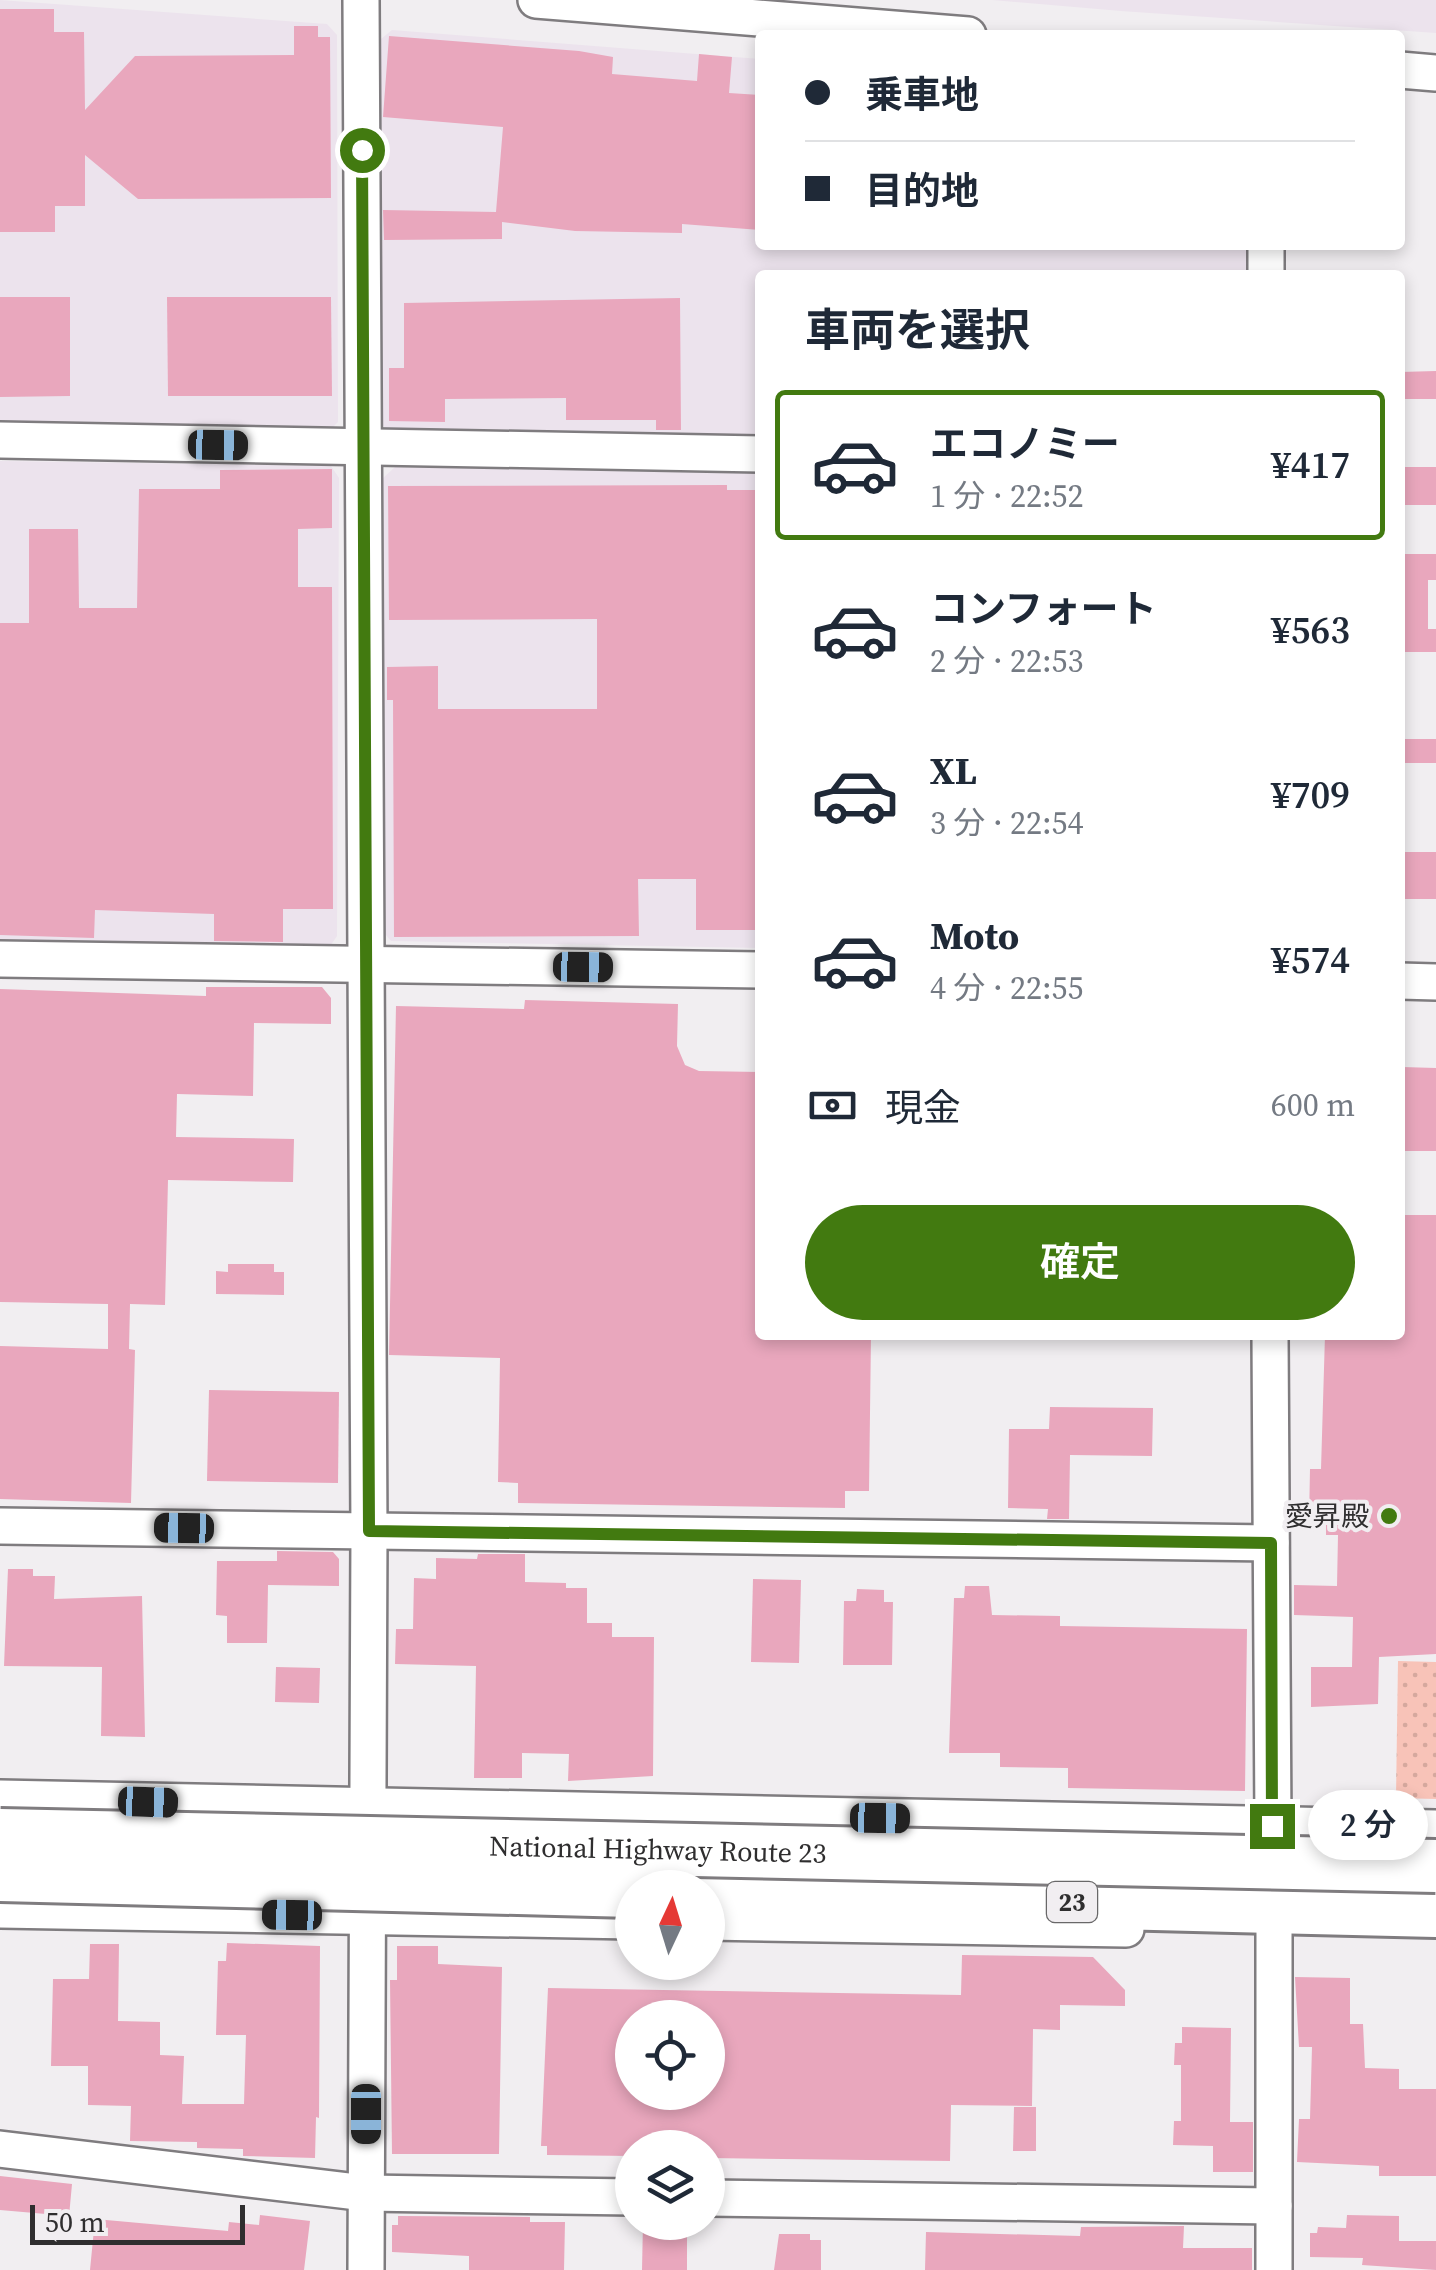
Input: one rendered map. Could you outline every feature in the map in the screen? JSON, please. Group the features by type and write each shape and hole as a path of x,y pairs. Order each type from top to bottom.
{"highway":[{"name":"National Highway Route 23","path":"0,1834 1436,1866"},
{"name":"National Highway Route 23","path":"0,1874 615,1891"},
{"name":"National Highway Route 23","path":"725,1892 1436,1911"}],"street":[{"path":"361,0 369,1531 366,2270"},
{"path":"536,0 906,30"},
{"path":"1405,70 1436,73"},
{"path":"0,440 755,454"},
{"path":"0,958 755,970"},
{"path":"1405,981 1436,982"},
{"path":"1270,1340 1272,1826"},
{"path":"0,1526 1271,1543"},
{"path":"0,1798 1436,1828"},
{"path":"0,1910 615,1921"},
{"path":"725,1922 1436,1932"},
{"path":"1274,1932 1274,2270"},
{"path":"0,2149 366,2193 615,2197"},
{"path":"725,2198 1274,2206"}],"shaded area":[{"path":"0,0 327,24 337,35 338,422 329,431 0,425"},
{"path":"992,0 1436,0 1436,33 1405,30"},
{"path":"392,30 755,59 755,250 1249,250 1249,270 755,270 755,439 391,433 379,422 381,39"},
{"path":"0,461 331,466 339,478 337,936 328,949 0,942"},
{"path":"395,467 755,472 755,948 391,941 381,929 382,479"},
{"path":"1398,1661 1436,1662 1436,1799 1396,1798"}],"building":[{"path":"0,9 54,9 54,32 84,32 85,110 135,56 294,55 294,26 318,26 318,37 330,37 331,198 138,199 85,155 85,206 55,206 55,232 0,232"},
{"path":"389,36 579,51 613,57 612,74 697,81 699,54 732,57 729,93 755,95 755,230 682,224 682,233 575,231 502,222 502,239 384,240 383,210 496,212 503,127 383,117"},
{"path":"0,297 70,297 70,396 0,397"},
{"path":"167,297 331,297 332,396 168,396"},
{"path":"680,298 681,430 656,430 656,420 566,420 566,398 445,399 445,422 389,421 389,368 404,368 404,303"},
{"path":"1436,371 1436,399 1405,399 1405,372"},
{"path":"1405,467 1436,467 1436,505 1405,505"},
{"path":"332,469 332,528 298,529 298,587 332,587 333,909 283,909 283,942 214,941 214,914 95,910 94,938 0,935 0,623 29,623 29,529 78,529 79,608 137,608 139,489 220,489 220,470"},
{"path":"727,485 727,490 755,490 755,930 696,930 696,879 638,879 639,936 394,937 393,700 387,700 387,667 438,666 438,709 597,709 597,619 389,620 388,486"},
{"path":"1405,554 1436,554 1436,580 1428,580 1428,629 1436,629 1436,652 1405,652"},
{"path":"1405,739 1436,739 1436,763 1405,763"},
{"path":"1405,852 1436,852 1436,899 1405,899"},
{"path":"206,987 322,987 331,998 331,1024 254,1023 253,1096 177,1094 176,1137 294,1139 293,1182 168,1180 165,1305 130,1304 129,1349 135,1350 131,1503 0,1499 0,1346 108,1349 108,1304 0,1302 0,989 206,996"},
{"path":"525,1000 678,1004 677,1046 685,1065 699,1071 755,1072 755,1340 871,1340 869,1491 845,1491 845,1508 518,1503 518,1483 498,1482 500,1358 389,1355 396,1006 524,1009"},
{"path":"1405,1067 1436,1068 1436,1151 1405,1151"},
{"path":"1405,1215 1436,1215 1436,1654 1379,1657 1378,1704 1311,1707 1311,1667 1352,1667 1353,1617 1294,1615 1294,1585 1337,1586 1338,1535 1326,1535 1326,1522 1309,1522 1310,1469 1321,1469 1325,1340 1405,1340"},
{"path":"228,1264 274,1264 274,1272 284,1272 284,1295 216,1294 216,1271 228,1272"},
{"path":"209,1390 339,1392 338,1483 207,1481"},
{"path":"1050,1407 1153,1408 1152,1456 1070,1455 1069,1519 1047,1519 1048,1509 1008,1508 1009,1429 1049,1429"},
{"path":"277,1551 333,1552 339,1559 339,1586 268,1585 267,1643 227,1643 227,1616 216,1615 217,1561 277,1561"},
{"path":"478,1554 525,1554 525,1582 587,1588 587,1623 612,1623 612,1637 654,1637 653,1776 568,1781 569,1754 522,1753 522,1778 474,1778 476,1666 395,1664 396,1629 413,1629 414,1578 436,1579 436,1558 477,1559"},
{"path":"8,1569 33,1569 33,1576 55,1576 54,1599 142,1596 145,1737 101,1736 102,1667 4,1666"},
{"path":"753,1579 801,1580 799,1663 751,1662"},
{"path":"965,1586 989,1586 992,1615 1060,1616 1060,1626 1247,1629 1245,1791 1068,1788 1068,1768 1000,1767 1000,1753 949,1753 954,1598 964,1598"},
{"path":"857,1589 884,1590 884,1602 893,1602 892,1665 843,1665 844,1601 856,1601"},
{"path":"276,1667 320,1668 319,1703 275,1702"},
{"path":"227,1943 320,1946 319,2118 316,2117 315,2158 243,2156 243,2149 197,2148 197,2142 130,2141 131,2106 88,2105 88,2066 51,2066 53,1979 89,1979 90,1944 119,1944 118,2021 160,2022 160,2055 184,2056 182,2104 244,2104 246,2035 216,2035 218,1961 226,1961"},
{"path":"397,1946 438,1946 438,1964 502,1967 499,2154 392,2154 390,1980 397,1980"},
{"path":"962,1955 1093,1957 1125,1990 1125,2006 1060,2005 1060,2030 1033,2029 1032,2106 951,2105 950,2161 725,2158 725,2130 615,2130 615,2156 547,2155 547,2146 541,2146 548,1988 961,1995"},
{"path":"1295,1977 1350,1978 1350,2024 1363,2024 1365,2068 1399,2069 1399,2089 1436,2089 1436,2176 1379,2176 1379,2166 1297,2162 1299,2119 1310,2119 1312,2047 1299,2047"},
{"path":"1182,2027 1231,2028 1230,2122 1253,2122 1253,2172 1213,2172 1213,2146 1173,2145 1174,2121 1181,2121 1181,2065 1174,2065 1175,2043 1182,2043"},
{"path":"1014,2107 1036,2107 1036,2151 1013,2151"},
{"path":"0,2176 72,2184 69,2216 0,2210"},
{"path":"260,2215 310,2221 304,2270 90,2270 95,2219 228,2231 229,2222 259,2225"},
{"path":"1347,2215 1399,2216 1399,2241 1436,2241 1436,2270 1362,2265 1363,2258 1310,2257 1310,2233 1317,2233 1318,2227 1346,2228"},
{"path":"398,2216 530,2217 530,2222 565,2222 564,2270 469,2270 469,2256 392,2252 392,2225 398,2225"},
{"path":"1184,2226 1183,2248 1252,2248 1252,2270 925,2270 926,2232 1080,2236 1081,2227"},
{"path":"779,2234 810,2234 810,2240 821,2240 821,2270 774,2270"},
{"path":"643,2240 687,2240 687,2270 642,2270"}],"place":[{"name":"愛昇殿","path":"1389,1516"}],"route":[{"path":"362,150 369,1531 1271,1543 1272,1826"}]}
